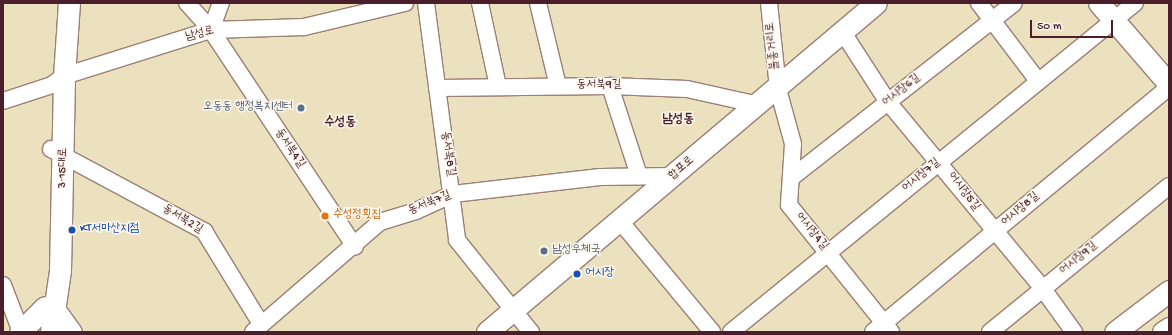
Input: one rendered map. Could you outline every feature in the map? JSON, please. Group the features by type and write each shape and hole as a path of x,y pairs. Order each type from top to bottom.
{"main road":[{"name":"3·15대로","path":"42,332 60,270 58,3"},
{"name":"3·15대로","path":"58,81 69,3"},
{"name":"합포로","path":"486,332 778,89 842,31 876,3"},
{"path":"1099,3 1169,84"},
{"path":"1115,332 1169,291"},
{"name":"3·15대로","path":"50,308 51,332"},
{"path":"21,332 50,308 71,332"},
{"path":"1163,332 1169,328"}],"street":[{"name":"동서북4길","path":"186,3 211,30 355,247"},
{"path":"211,30 221,3"},
{"name":"남성로","path":"3,101 211,30 304,27 405,3"},
{"name":"동서북8길","path":"426,3 453,194 457,240 531,332"},
{"path":"480,3 498,86"},
{"path":"538,3 558,86"},
{"name":"불종거리로","path":"769,3 778,89"},
{"path":"979,3 1038,81"},
{"name":"어시장6길","path":"791,178 1014,3"},
{"name":"어시장7길","path":"731,332 1135,3"},
{"name":"어시장5길","path":"842,31 888,102 940,162 994,233 1043,289 1074,332"},
{"name":"동서북9길","path":"437,88 498,86 610,86 686,89 759,105"},
{"path":"610,86 639,176"},
{"name":"어시장8길","path":"882,329 1169,87"},
{"name":"어시장4길","path":"778,89 793,144 790,205 828,253 882,329"},
{"name":"동서북2길","path":"58,152 204,231 257,328"},
{"name":"동서북7길","path":"257,328 355,247 380,222 416,211 453,194 600,177 674,176"},
{"name":"어시장9길","path":"990,332 1169,186"},
{"path":"620,221 712,332"},
{"path":"3,284 21,332"}],"place":[{"name":"오동동 행정복지센터","path":"301,108"},
{"name":"수성정횟집","path":"325,216"},
{"name":"KT서마산지점","path":"72,230"},
{"name":"남성우체국","path":"544,251"},
{"name":"어시장","path":"577,274"}],"district":[{"name":"남성동","path":"678,120"},
{"name":"수성동","path":"340,123"}]}
